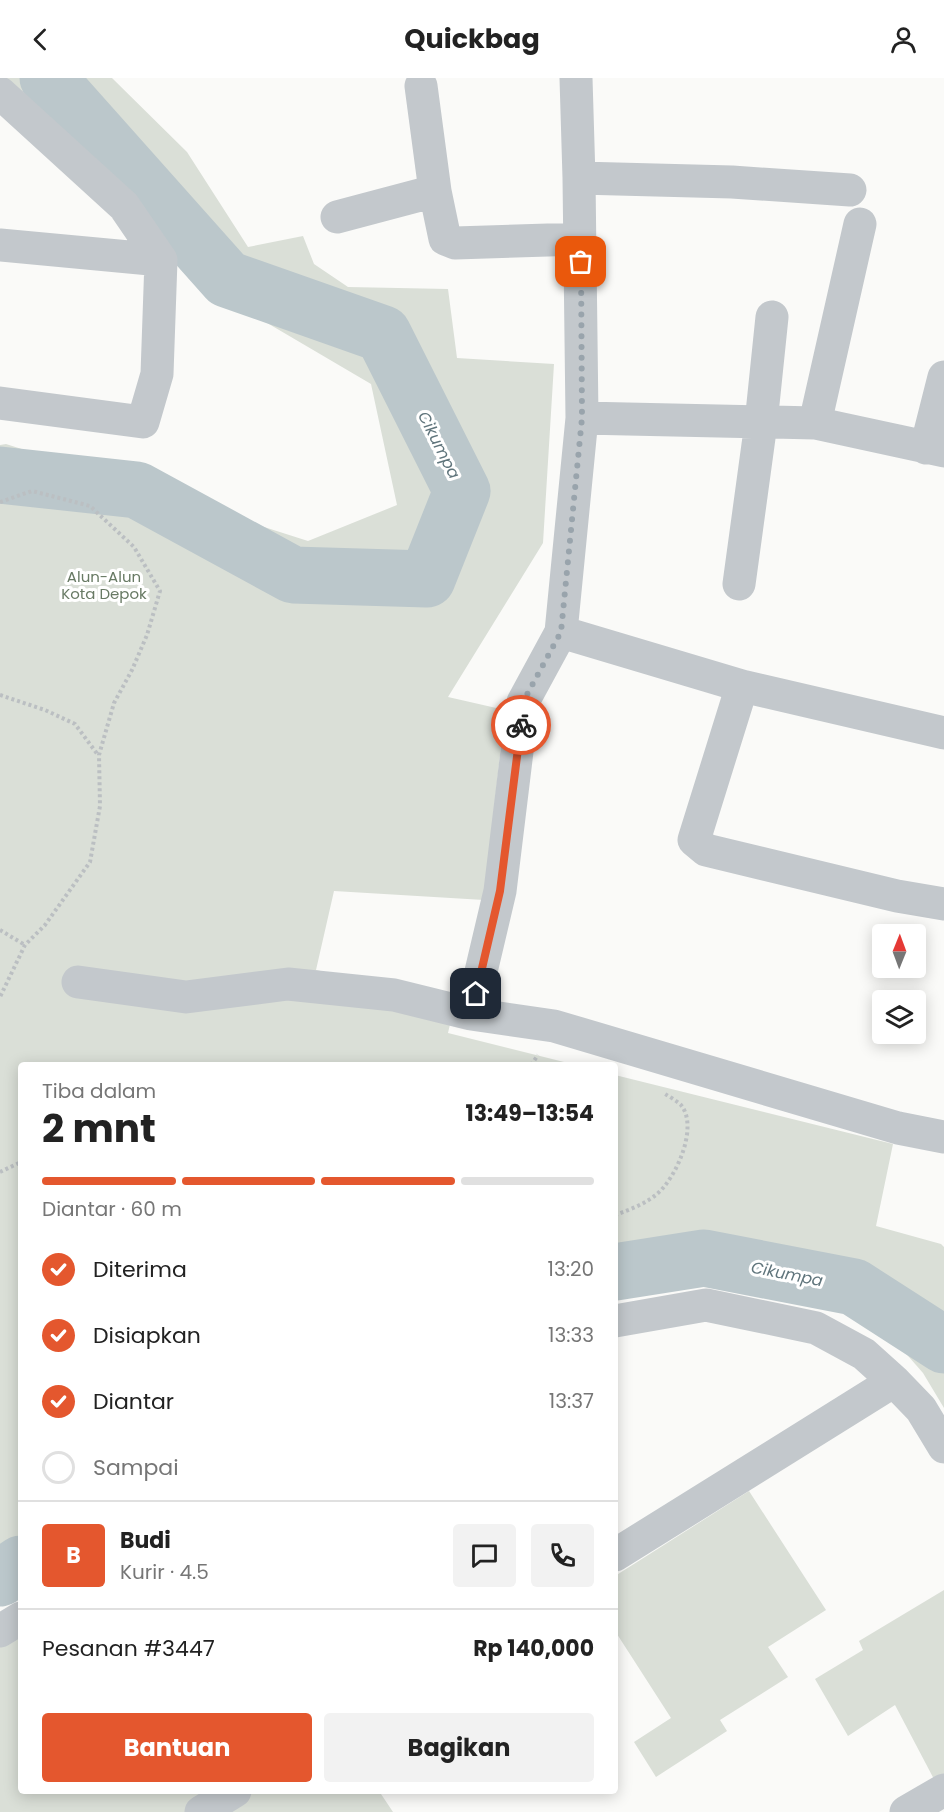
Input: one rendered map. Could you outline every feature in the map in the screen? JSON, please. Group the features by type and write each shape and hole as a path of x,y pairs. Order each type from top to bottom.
{"street":[{"path":"471,1014 500,891 523,702 561,632 582,418 576,78"},
{"path":"421,86 435,191 445,239 455,243 580,239"},
{"path":"0,93 123,206 161,260 157,374 143,422 0,403"},
{"path":"579,178 732,182 850,190"},
{"path":"337,217 435,191"},
{"path":"815,423 860,224"},
{"path":"0,245 161,260"},
{"path":"739,584 761,423 772,317"},
{"path":"582,418 815,423 935,450 944,377"},
{"path":"561,632 742,686 944,734"},
{"path":"742,686 694,840 706,850 897,896 944,904"},
{"path":"78,982 186,997 288,984 394,995 471,1014 554,1026 898,1128 944,1137"},
{"path":"618,1320 706,1305 816,1328 864,1354 894,1381 921,1409 944,1447"},
{"path":"618,1553 894,1381"},
{"path":"0,1630 18,1620"},
{"path":"906,1812 944,1790"},
{"path":"201,1812 230,1794"}],"path":[{"path":"0,502 32,491 90,506 134,547 160,591 147,635 114,703 99,755 100,806 90,862 45,925 25,945 0,997"},
{"path":"0,695 45,710 75,724 99,755"},
{"path":"0,930 25,945"},
{"path":"618,1214 636,1207 657,1194 674,1173 685,1148 687,1123 681,1105 658,1089"},
{"path":"0,1172 18,1163"}],"green space":[{"name":"Alun-Alun Kota Depok","path":"1,78 112,78 187,152 248,247 303,236 314,264 348,287 448,289 457,358 554,364 543,543 448,697 505,710 484,900 334,891 316,970 455,1002 448,1033 564,1062 18,1062 18,1577 0,1589 0,445 6,444 308,541 397,505 371,384 240,307 121,187"},
{"path":"618,1076 893,1144 876,1226 941,1244 944,1247 944,1408 923,1373 853,1293 702,1263 618,1277"},
{"path":"749,1491 826,1610 768,1647 788,1677 720,1720 727,1731 656,1777 634,1742 671,1718 618,1636 618,1574"},
{"path":"944,1590 944,1778 936,1783 895,1705 848,1736 815,1679 863,1650 859,1641"},
{"path":"18,1628 18,1794 381,1794 393,1812 0,1812 0,1639"}],"waterway":[{"name":"Cikumpa","path":"0,475 137,490 293,575 427,579 462,491 383,334 227,279 48,78"},
{"name":"Cikumpa","path":"618,1272 704,1258 854,1287 944,1345"},
{"name":"Cikumpa","path":"0,1578 18,1566"}],"way so far":[{"path":"521,725 523,702 561,632 582,418 581,262"}],"route":[{"path":"476,994 500,891 521,725"}]}
